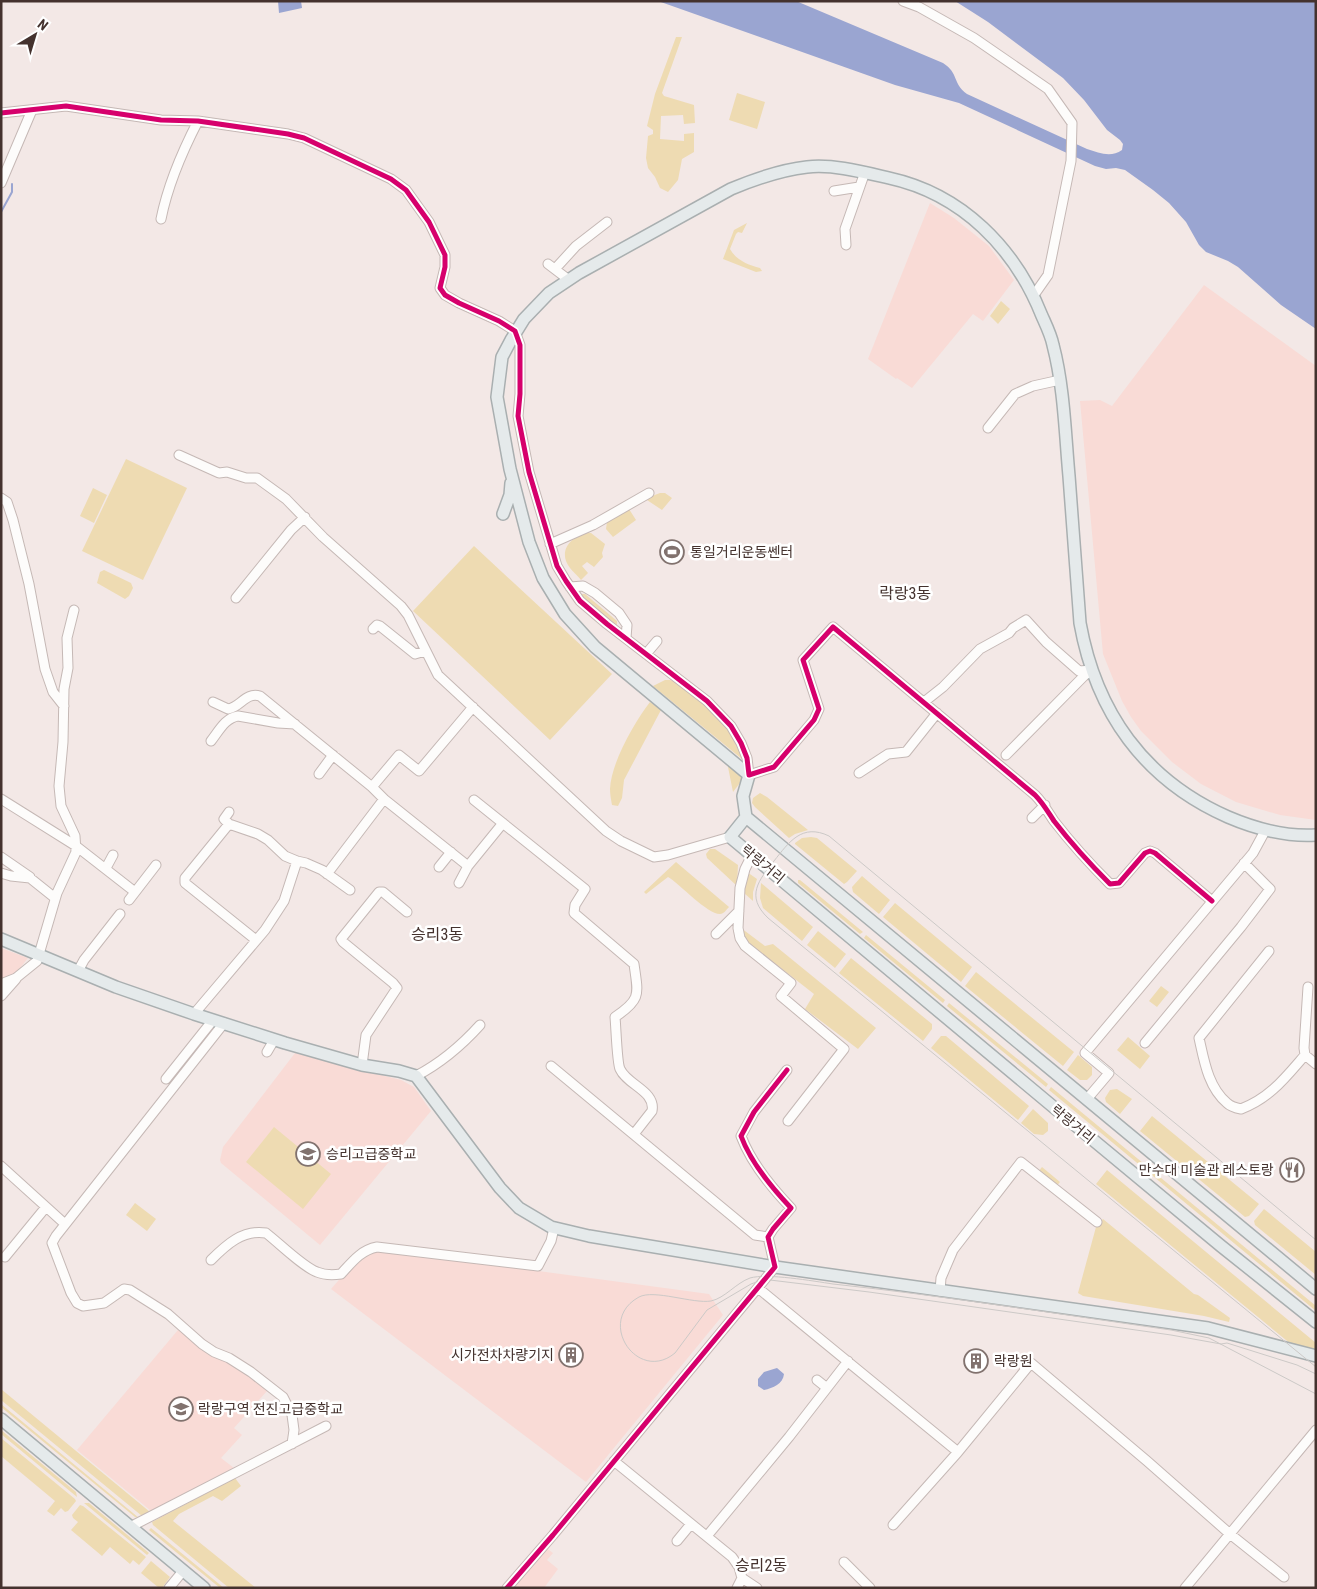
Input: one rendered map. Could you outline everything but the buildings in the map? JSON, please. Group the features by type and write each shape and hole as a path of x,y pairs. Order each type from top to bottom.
{"main road":[{"path":"746,817 743,796 749,775 595,648 565,614 543,578 529,542 510,469 497,397 498,377 502,357 515,331 549,293 730,189 755,179 790,169 808,167 865,172 909,182 938,195 963,211 986,230 1022,272 1034,295 1053,343 1060,380 1080,623 1084,647 1095,681 1112,716 1137,751 1154,769 1174,786 1211,809 1265,831 1301,836 1316,835"},
{"path":"503,514 510,495 510,469"},
{"name":"락랑거리","path":"1316,1289 746,817 730,837 1092,1139 1316,1322"},
{"path":"1,939 116,987 218,1022 362,1065 399,1071 416,1076 500,1188 518,1208 554,1228 589,1236 775,1267 1208,1328 1316,1356"},
{"path":"1,1419 204,1588"}],"street":[{"path":"903,1 920,8 974,38 1048,90 1072,123 1071,160 1048,275 1034,295"},
{"path":"1,113 66,106 161,120 198,121 288,134 304,138 391,179 406,190 440,242 445,255 440,288 445,295 458,303 499,321 515,331 520,344 518,416 529,472 557,566 580,601 707,701 731,726 747,758 749,775 774,767 814,720 819,709 803,660 833,627 1045,805 1054,820 1110,884 1119,883 1145,853 1150,851 1155,853 1212,901"},
{"path":"1,184 32,110"},
{"path":"161,219 172,178 183,150 198,121"},
{"path":"846,245 845,229 865,172"},
{"path":"834,191 859,187"},
{"path":"569,280 552,267 607,222"},
{"path":"988,428 1015,394 1033,386 1060,380"},
{"path":"179,455 219,473 226,472 246,478 257,478 286,499 323,537 401,606 408,615 438,675 606,831 634,848 654,857 668,855 730,837"},
{"path":"550,544 593,525 649,493"},
{"path":"1,498 7,502 13,520 29,584 45,669 53,692 64,706"},
{"path":"236,598 291,530 305,517"},
{"path":"570,587 583,586 619,613 626,625 626,638"},
{"path":"1,996 16,978 37,961 55,898 76,852 74,836 61,806 60,796 64,689 68,668 66,638 74,610"},
{"path":"924,702 943,687 980,649 1026,620 1046,642 1079,671 1092,670"},
{"path":"373,629 377,625 380,626 415,654 425,651"},
{"path":"646,654 657,641"},
{"path":"1006,755 1092,670"},
{"path":"213,702 228,709 237,706 248,696 254,694 260,696 468,866"},
{"path":"372,787 399,755 419,771 473,707"},
{"path":"859,773 888,754 906,752 937,713"},
{"path":"211,741 228,719 232,717 238,716 295,724"},
{"path":"318,774 333,755"},
{"path":"1,799 76,846 135,892"},
{"path":"327,874 384,799"},
{"path":"474,800 585,889 575,905 574,913 634,964 638,994 631,1006 615,1018 619,1069 649,1097 653,1106 652,1111 634,1134"},
{"path":"1032,818 1045,805"},
{"path":"229,812 224,819 229,824 258,834 268,840 285,856 297,861 306,862 350,890"},
{"path":"229,824 185,878 185,884 256,940"},
{"path":"459,883 468,866 502,824"},
{"path":"1087,1100 1109,1073 1086,1053 1253,853 1265,831"},
{"path":"439,867 451,852"},
{"path":"106,868 113,855"},
{"path":"752,855 744,868 740,888 738,928 740,938 745,946 791,984 781,996 844,1049 788,1121"},
{"path":"1,857 55,898"},
{"path":"194,1014 266,930 284,901 297,861"},
{"path":"1146,1042 1270,889 1244,864"},
{"path":"129,900 156,865"},
{"path":"1,873 30,878"},
{"path":"362,1065 366,1035 397,988 394,983 343,942 342,939 378,892 382,892 407,912"},
{"path":"716,934 739,911"},
{"path":"78,972 84,960 120,914"},
{"path":"1269,951 1199,1038 1206,1068 1217,1092 1228,1104 1241,1110 1271,1093 1305,1055"},
{"path":"1,984 16,978"},
{"path":"1308,987 1304,1048 1305,1055 1316,1064"},
{"path":"166,1079 218,1022"},
{"path":"218,1022 52,1243 71,1293 78,1303 83,1306 104,1303 124,1289 130,1290 147,1302 155,1304 202,1344 251,1372 283,1398 292,1415 294,1430 292,1444"},
{"path":"416,1076 434,1067 461,1046 480,1025"},
{"path":"267,1052 274,1040"},
{"path":"551,1066 755,1235 768,1237"},
{"path":"507,1588 775,1267 768,1237 772,1229 791,1208 774,1190 746,1150 741,1136 754,1112 787,1070"},
{"path":"940,1291 941,1278 953,1250 1021,1162 1097,1222"},
{"path":"1,1166 65,1224"},
{"path":"5,1257 46,1207"},
{"path":"211,1260 227,1244 242,1236 259,1232 266,1233 308,1268 334,1275 341,1274 358,1256 368,1249 377,1247 538,1269 554,1228"},
{"path":"758,1288 958,1452"},
{"path":"707,1536 848,1361"},
{"path":"893,1525 958,1452 1031,1363 1148,1461 1230,1534 1284,1577"},
{"path":"817,1380 827,1388"},
{"path":"130,1527 326,1426"},
{"path":"1189,1586 1316,1430"},
{"path":"614,1461 732,1557 739,1567 742,1578 757,1588"},
{"path":"677,1541 691,1524"},
{"path":"844,1562 870,1588"},
{"path":"169,1588 183,1570"},
{"path":"737,1588 742,1578"}],"shaded area":[{"path":"676,37 682,37 662,93 664,96 694,105 695,123 684,124 683,115 661,116 660,139 684,141 684,134 694,133 694,152 682,159 678,180 668,192 660,188 648,168 646,158 648,136 653,134 653,130 647,126 655,94"},
{"path":"737,93 765,102 757,129 729,120"},
{"path":"930,203 954,218 989,246 1014,280 983,321 973,314 912,388 868,359"},
{"path":"747,223 742,233 738,232 736,234 730,249 739,259 760,268 762,271 756,272 723,259 734,230"},
{"path":"1204,285 1316,366 1316,820 1280,815 1236,802 1201,784 1172,762 1141,731 1131,717 1122,701 1103,654 1080,401 1100,400 1112,406"},
{"path":"1001,301 1010,309 998,324 990,316"},
{"path":"126,459 187,488 143,580 82,551"},
{"path":"93,488 107,495 94,523 80,516"},
{"path":"665,493 672,498 662,510 647,500 647,498"},
{"path":"629,509 636,520 613,537 606,529 607,522"},
{"path":"591,533 605,544 602,553 603,557 594,567 587,562 582,566 588,573 581,580 566,562 565,556 571,541"},
{"path":"474,546 612,674 550,740 413,611"},
{"path":"104,570 131,583 133,588 129,596 125,599 97,583 100,572"},
{"path":"582,594 585,594 617,621 617,625 582,597"},
{"path":"665,680 676,681 685,686 715,713 724,723 742,759 653,686"},
{"path":"650,702 661,710 624,780 622,798 618,806 612,805 610,789 614,767 637,721"},
{"path":"727,762 743,779 733,792"},
{"path":"760,793 808,830 789,838 752,803 753,798"},
{"path":"802,838 817,838 857,871 847,882 844,884 795,844"},
{"path":"710,849 715,849 738,865 737,886 707,858 706,854"},
{"path":"676,862 729,907 725,912 720,914 708,909 668,877 646,894 644,892"},
{"path":"747,872 757,879 753,892 753,901 744,893"},
{"path":"862,876 890,900 879,914 853,892 852,887"},
{"path":"798,880 863,932 860,934 798,883"},
{"path":"761,883 813,927 802,941 763,908 760,898"},
{"path":"895,903 972,967 961,982 883,917"},
{"path":"741,928 765,946 773,944 876,1028 858,1049 805,1009 814,994 745,940"},
{"path":"818,931 846,954 835,968 807,945"},
{"path":"866,935 945,1000 943,1003 864,938"},
{"path":"1,948 28,958 1,992"},
{"path":"851,958 932,1024 932,1029 923,1041 839,973"},
{"path":"976,972 1074,1052 1063,1066 965,986"},
{"path":"1161,986 1169,992 1157,1007 1149,1001"},
{"path":"949,1003 1048,1084 1046,1087 947,1006"},
{"path":"941,1036 946,1036 1029,1106 1018,1120 931,1048"},
{"path":"1128,1037 1150,1056 1140,1069 1117,1050"},
{"name":"승리고급중학교","path":"295,1053 401,1080 414,1087 431,1111 320,1245 221,1163 220,1160 223,1147"},
{"path":"1078,1055 1092,1067 1092,1075 1087,1080 1080,1080 1067,1070"},
{"path":"1051,1087 1316,1306 1316,1311 1049,1090"},
{"path":"1117,1089 1132,1099 1120,1114 1106,1102 1105,1098 1110,1090"},
{"path":"1033,1109 1048,1123 1048,1131 1043,1135 1034,1134 1021,1123"},
{"path":"1152,1116 1259,1204 1249,1216 1245,1217 1140,1131"},
{"path":"274,1127 331,1174 303,1209 246,1162"},
{"path":"1042,1167 1060,1182 1056,1187 1038,1172"},
{"path":"1107,1170 1316,1343 1316,1350 1292,1345 1096,1184"},
{"path":"135,1203 156,1219 147,1231 126,1215"},
{"path":"1264,1209 1316,1252 1316,1275 1255,1225 1254,1221"},
{"path":"1103,1219 1194,1294 1230,1318 1229,1322 1204,1316 1083,1296 1078,1293 1096,1227"},
{"path":"370,1251 390,1251 709,1294 723,1315 586,1482 331,1289 358,1258"},
{"name":"락랑구역 전진고급중학교","path":"183,1324 267,1391 234,1428 242,1435 221,1458 234,1468 183,1494 162,1520 77,1450"},
{"path":"1,1389 150,1512 142,1516 1,1400"},
{"path":"1,1404 139,1518 135,1517 1,1407"},
{"path":"1,1430 76,1492 77,1497 1,1434"},
{"path":"1,1438 75,1499 76,1501 68,1511 65,1512 61,1508 54,1516 47,1511 55,1501 1,1456"},
{"path":"235,1478 241,1486 222,1501 213,1496 179,1514 173,1521 256,1588 229,1588 153,1525 152,1522"},
{"path":"84,1503 89,1503 149,1553 147,1555"},
{"path":"80,1505 146,1557 139,1565 133,1560 130,1564 110,1547 102,1556 71,1530 78,1522 72,1515"},
{"path":"151,1528 224,1588 220,1588 149,1530"},
{"path":"541,1544 553,1553 547,1560 558,1569 544,1588 502,1588"},
{"path":"151,1561 170,1577 162,1588 159,1588 141,1573"}],"water":[{"path":"278,1 301,1 302,8 279,13"},
{"path":"658,1 796,1 943,63 951,71 962,90 967,94 1087,149 1100,153 1114,154 1122,150 1123,144 1107,130 1084,100 1063,78 988,22 955,1 1316,1 1316,329 1281,305 1238,267 1206,252 1199,245 1186,222 1169,203 1125,170 1116,168 1106,169 1095,166 959,103 895,85"},
{"path":"777,1368 784,1374 780,1383 764,1390 758,1386 758,1379 764,1372"}],"waterway":[{"path":"1,212 12,192 12,184"}],"tram line":[{"path":"1316,1240 829,836 811,832 797,836 785,847 759,882 756,895 757,902 768,918 1316,1367"},
{"path":"1316,1374 1297,1365 1227,1343 1221,1344 1171,1335 869,1292 770,1280 762,1280 751,1284 707,1310 675,1353 661,1360 648,1361 636,1355 627,1346 621,1333 621,1320 626,1308 639,1297 646,1295 694,1301 711,1301 721,1297 750,1278 767,1276 790,1278 1171,1330 1209,1338 1316,1394"}],"cycle path":[{"path":"1,113 66,106 161,120 198,121 288,134 304,138 391,179 406,190 429,222 445,255 445,267 440,288 445,295 499,321 515,331 520,345 518,416 529,472 557,566 566,581 580,601 707,701 731,726 747,758 749,775 774,767 814,720 819,709 803,660 833,627 1035,795 1067,837 1110,884 1119,883 1145,853 1150,851 1155,853 1212,901"},
{"path":"507,1588 775,1267 768,1237 791,1208 762,1174 750,1156 741,1136 754,1112 787,1070"}],"place":[{"name":"통일거리운동쎈터","path":"672,552"},
{"name":"승리고급중학교","path":"308,1154"},
{"name":"만수대 미술관 레스토랑","path":"1292,1170"},
{"name":"시가전차차량기지","path":"571,1355"},
{"name":"락랑원","path":"976,1361"},
{"name":"락랑구역 전진고급중학교","path":"181,1409"}],"district":[{"name":"락랑3동","path":"905,593"},
{"name":"승리3동","path":"437,934"},
{"name":"승리2동","path":"761,1565"}]}
